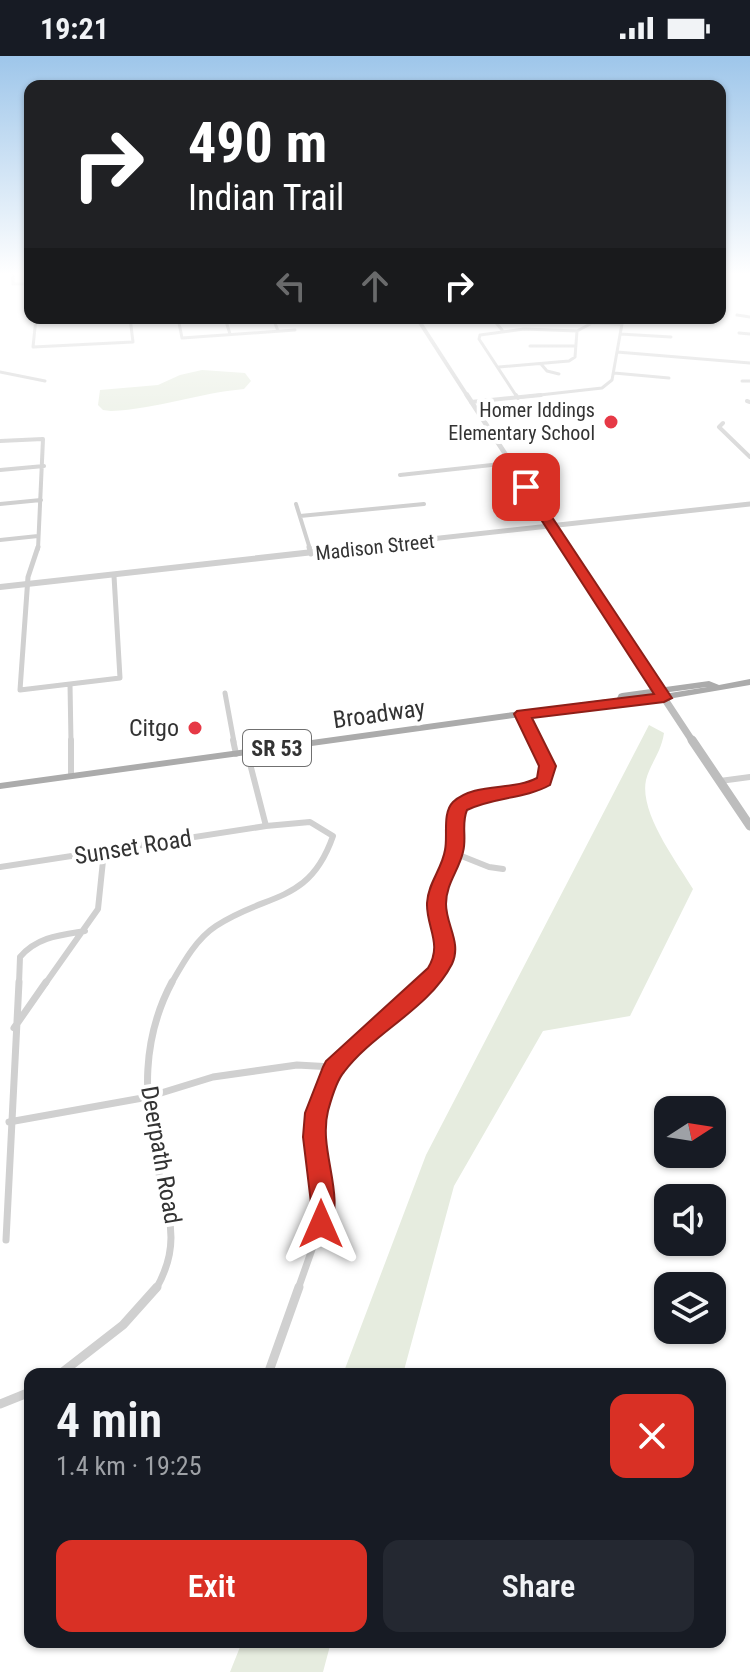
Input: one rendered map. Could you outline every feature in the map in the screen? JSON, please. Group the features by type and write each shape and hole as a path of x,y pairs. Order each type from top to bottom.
{"main road":[{"name":"Broadway","path":"0,786 620,701 627,703 662,694 715,690 750,682"},
{"path":"662,694 750,826"}],"street":[{"path":"437,349 662,694"},
{"path":"486,349 518,398"},
{"path":"498,367 569,361 575,357 574,349"},
{"path":"471,402 593,391 607,385 614,373 617,352 750,363"},
{"path":"541,364 547,371 559,374"},
{"path":"0,372 45,381"},
{"path":"614,373 669,378"},
{"path":"742,381 750,381"},
{"path":"723,423 719,427 750,457"},
{"path":"0,441 43,439 38,553 29,568 20,690 120,678 114,576"},
{"path":"400,475 511,463"},
{"path":"0,470 44,466"},
{"path":"0,504 41,500"},
{"path":"296,504 311,554"},
{"path":"300,516 424,504"},
{"name":"Madison Street","path":"0,587 750,504"},
{"path":"0,540 38,536"},
{"path":"70,684 71,776"},
{"path":"225,693 236,754"},
{"path":"270,1368 321,1224 323,1203 314,1137 316,1113 333,1067 435,974 444,959 446,942 436,905 441,882 454,853 459,806 480,796 535,786 548,774 548,766 522,714"},
{"path":"247,752 266,826"},
{"path":"720,781 750,777"},
{"name":"Deerpath Road","path":"67,1368 139,1309 154,1293 171,1259 174,1222 157,1165 147,1071 152,1026 166,993 193,950 213,927 290,894 317,873 330,850 333,836 325,826 307,820 266,826"},
{"name":"Sunset Road","path":"0,867 266,826"},
{"path":"14,1029 98,909 104,851"},
{"path":"454,853 489,867 503,869"},
{"path":"6,1240 9,1122 20,957 36,940 85,931"},
{"path":"9,1122 148,1097 213,1077 297,1065 333,1067"},
{"path":"0,1404 24,1394"}],"shaded area":[{"path":"202,370 245,373 251,381 244,389 145,407 111,411 103,410 98,405 100,390 158,385"},
{"path":"649,725 664,733 646,780 645,793 661,837 693,889 630,1016 543,1031 454,1186 405,1368 345,1368 426,1155"},
{"path":"240,1648 329,1648 323,1672 230,1672"}],"place":[{"name":"Homer Iddings Elementary School","path":"611,422"},
{"name":"Citgo","path":"195,728"}],"route":[{"path":"321,1224 323,1203 314,1137 316,1113 333,1067 435,974 444,959 446,942 436,905 441,882 454,853 459,806 480,796 535,786 544,781 548,766 522,714 664,698 526,487"}]}
